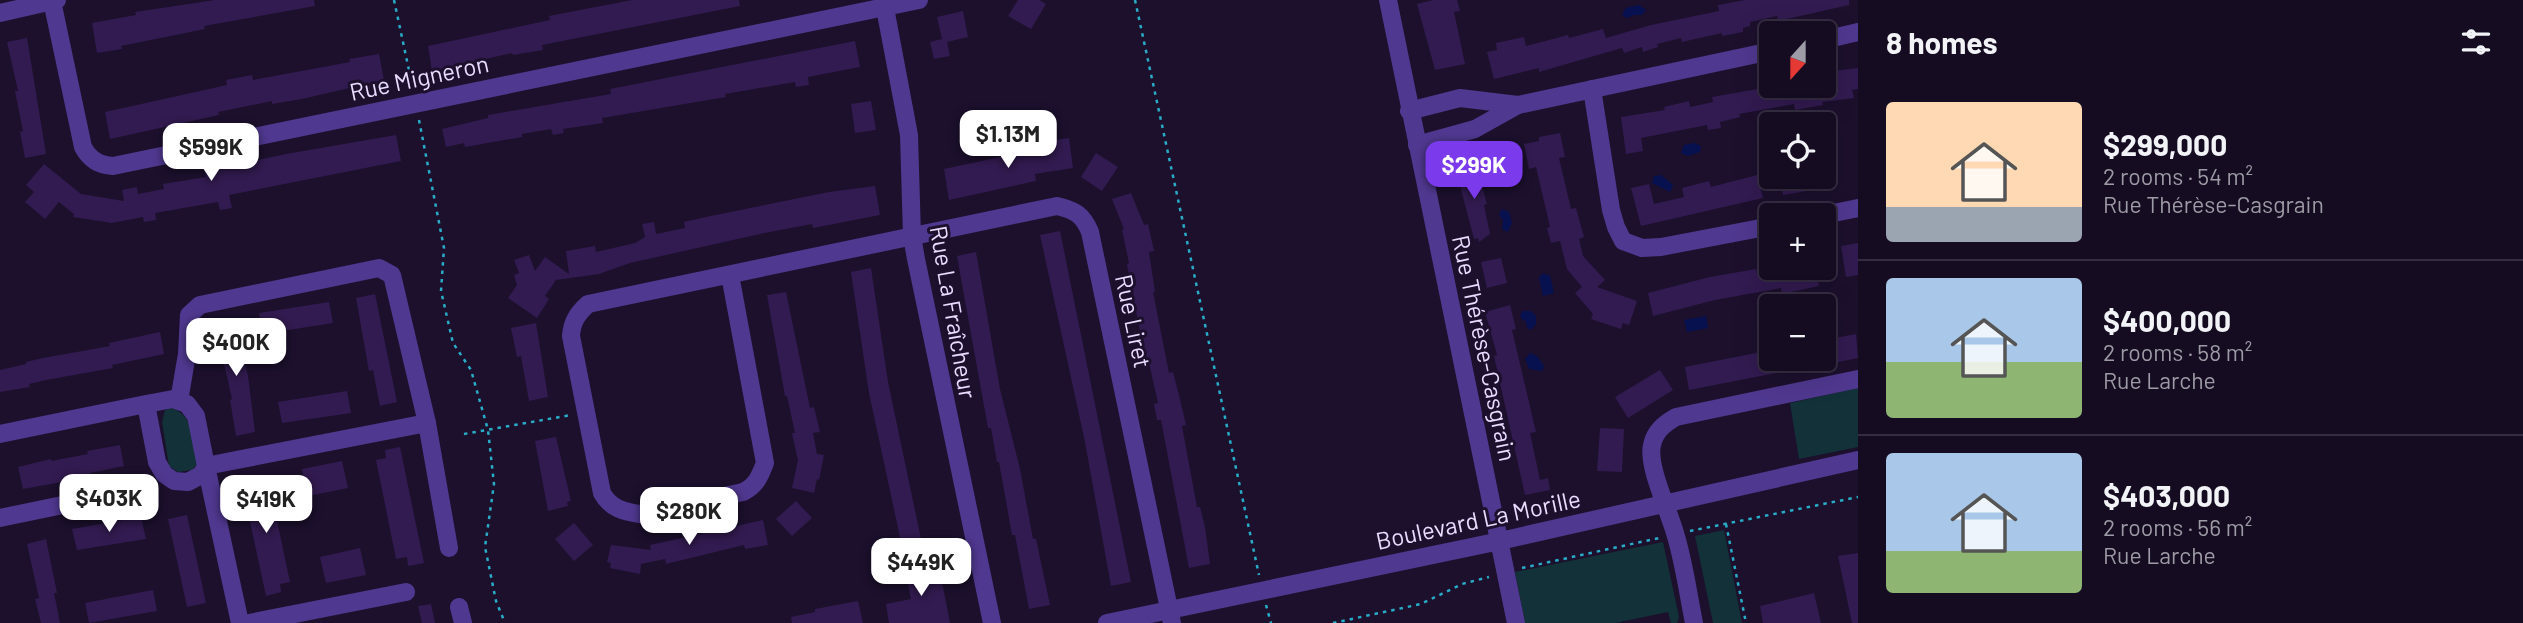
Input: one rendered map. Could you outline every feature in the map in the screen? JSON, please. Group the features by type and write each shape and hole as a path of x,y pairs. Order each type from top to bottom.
{"street":[{"name":"Rue Migneron","path":"55,1 83,146 88,156 102,165 113,166 919,0"},
{"name":"Rue Thérèse-Casgrain","path":"1388,0 1516,623"},
{"path":"0,13 55,1"},
{"name":"Rue La Fraîcheur","path":"885,8 909,135 912,236 992,623"},
{"path":"1836,37 1858,32"},
{"path":"1418,145 1475,129 1518,105 1759,54"},
{"path":"1592,89 1611,210 1623,241 1642,248 1661,247 1759,228"},
{"path":"1409,111 1460,98 1518,105"},
{"name":"Rue Liret","path":"912,236 1057,206 1072,209 1084,217 1090,232 1171,617"},
{"path":"1836,213 1858,208"},
{"path":"730,275 765,463 760,476 751,488 743,492 640,514 626,513 607,501 602,493 571,337 572,324 578,313 588,304 912,236"},
{"path":"179,401 187,354 189,315 200,305 379,268 391,275 427,423 449,548"},
{"path":"1694,623 1676,534 1664,504 1651,447 1656,435 1664,424 1676,417 1858,379"},
{"path":"0,434 173,399 187,404 196,416 240,623"},
{"path":"146,404 158,462 164,474 174,481 188,482 201,475 206,466 427,423"},
{"name":"Boulevard La Morille","path":"1107,623 1171,617 1262,589 1500,541 1858,460"},
{"path":"0,519 130,491"},
{"path":"249,623 406,592"}],"path":[{"path":"394,0 444,248 441,291 453,343 471,370 488,430 494,484 485,547 496,601 505,623"},
{"path":"1135,0 1271,623"},
{"path":"464,434 585,413"},
{"path":"1333,623 1421,604 1462,584 1505,572 1858,497"},
{"path":"1726,524 1746,623"}],"green space":[{"path":"1858,388 1858,447 1799,459 1790,403"},
{"path":"171,408 184,416 192,430 198,463 192,470 178,472 169,466 162,422 165,410"},
{"path":"1724,530 1742,623 1713,623 1695,536"},
{"path":"1663,542 1679,617 1677,623 1671,623 1668,612 1615,623 1525,623 1515,572"}],"shaded area":[{"path":"1639,5 1646,10 1642,15 1627,18 1622,15 1626,8"},
{"path":"1694,143 1701,146 1700,152 1688,156 1681,153 1684,145"},
{"path":"1661,175 1673,185 1670,192 1652,183 1654,176"},
{"path":"1502,209 1509,212 1512,223 1508,232 1502,229 1503,220 1499,215"},
{"path":"1543,273 1550,276 1554,293 1543,296 1539,278"},
{"path":"1522,311 1531,311 1536,316 1536,324 1531,330 1520,317"},
{"path":"1706,316 1708,328 1687,332 1684,320"},
{"path":"1530,353 1537,356 1544,366 1542,371 1529,369 1525,359"}],"building":[{"path":"215,0 314,0 315,6 204,26 205,29 97,53 92,23 136,15 135,12"},
{"path":"632,0 739,0 740,6 542,45 543,50 512,53 432,71 428,46 550,20 549,16"},
{"path":"1018,0 1039,0 1046,4 1031,29 1008,16"},
{"path":"1433,0 1457,0 1460,11 1454,12 1465,64 1435,70 1417,4"},
{"path":"1745,0 1849,0 1849,5 1778,21 1777,16 1750,22 1750,26 1743,28 1743,32 1722,36 1722,33 1682,42 1681,38 1657,44 1658,47 1643,52 1642,47 1624,53 1622,48 1539,72 1539,68 1494,79 1487,52 1497,50 1496,43 1524,37 1526,46 1603,29 1606,38 1651,25 1719,11 1718,5"},
{"path":"963,11 968,37 947,42 950,56 934,59 930,42 942,39 937,17"},
{"path":"27,38 46,154 25,158 15,91 18,91 7,42"},
{"path":"855,41 860,67 808,77 809,85 796,87 795,82 602,118 603,123 563,129 564,133 553,135 551,129 465,147 464,143 446,147 442,129 488,118 488,115 611,94 610,89"},
{"path":"379,54 384,80 302,99 272,104 272,101 218,112 219,115 110,139 105,112 227,85 226,80 252,75 253,80"},
{"path":"1858,68 1858,89 1852,90 1854,98 1822,102 1823,105 1795,110 1794,104 1739,114 1740,117 1720,122 1721,128 1708,130 1707,125 1641,138 1643,151 1626,154 1621,117 1665,110 1664,107 1689,101 1690,107 1713,102 1712,97 1759,89 1759,98 1836,98 1836,71"},
{"path":"871,101 876,130 855,133 851,104"},
{"path":"1560,133 1565,157 1559,158 1571,209 1576,208 1584,237 1579,239 1583,256 1605,280 1597,287 1637,301 1629,325 1623,323 1621,329 1591,319 1593,314 1575,293 1582,287 1567,269 1560,241 1551,243 1547,228 1550,227 1536,167 1529,169 1524,144 1539,141 1539,137"},
{"path":"396,135 401,161 229,195 232,208 220,210 218,202 155,213 156,220 144,222 143,217 112,223 73,217 74,214 59,202 45,219 25,202 34,192 26,185 44,164 81,194 124,201 122,190 137,187 138,194 164,189 163,184 206,177 205,172 286,154"},
{"path":"1069,138 1073,168 1035,174 1036,181 949,200 944,169 1043,148 1042,142"},
{"path":"1096,153 1118,167 1102,191 1081,177"},
{"path":"1476,165 1487,204 1484,205 1490,234 1479,242 1478,238 1474,239 1456,170"},
{"path":"1757,175 1763,198 1641,226 1631,188 1649,184 1654,204 1684,197 1682,188 1709,181 1711,187"},
{"path":"875,186 880,215 813,228 812,224 760,234 630,263 599,274 556,280 545,296 549,299 537,318 508,298 517,285 514,275 519,273 514,260 529,255 535,271 545,257 569,274 566,251 595,246 596,252 635,243 645,237 642,224 654,222 656,234 685,228 684,222 706,217 829,192"},
{"path":"1782,189 1818,189 1783,195"},
{"path":"1131,193 1144,225 1148,224 1154,251 1149,252 1153,292 1169,373 1173,372 1186,425 1182,426 1197,507 1200,507 1205,527 1210,564 1189,568 1161,420 1157,420 1154,404 1158,403 1149,363 1146,363 1127,264 1124,229 1112,199"},
{"path":"1060,231 1131,582 1111,586 1085,442 1040,235"},
{"path":"1858,243 1858,275 1846,277 1841,246"},
{"path":"976,252 1000,389 1050,605 1029,609 999,462 991,428 988,428 957,256"},
{"path":"1501,258 1507,283 1487,288 1481,262"},
{"path":"871,268 888,382 921,539 901,542 869,393 851,272"},
{"path":"1756,269 1759,280 1818,280 1819,286 1782,294 1781,288 1715,300 1653,316 1648,293 1710,277"},
{"path":"786,292 810,408 814,407 820,432 813,433 817,454 824,455 814,493 792,488 798,460 792,433 795,433 785,396 767,295"},
{"path":"375,294 397,402 380,406 373,370 369,371 356,298"},
{"path":"329,302 333,323 263,334 259,313"},
{"path":"1510,305 1516,329 1512,330 1536,432 1530,433 1540,480 1548,478 1550,490 1525,495 1494,356 1497,355 1485,312"},
{"path":"234,320 248,376 255,432 236,436 232,399 215,324"},
{"path":"536,323 548,397 529,401 521,356 517,357 511,328"},
{"path":"160,332 164,354 112,365 113,368 46,380 29,384 30,387 0,392 0,370"},
{"path":"1856,334 1858,358 1836,363 1836,338"},
{"path":"1759,352 1759,371 1787,371 1689,390 1685,367"},
{"path":"1660,370 1673,390 1628,418 1615,397"},
{"path":"347,391 351,413 282,423 278,402"},
{"path":"1600,428 1624,429 1622,472 1597,471"},
{"path":"556,437 571,501 567,502 568,506 548,511 535,441"},
{"path":"120,445 124,466 90,473 91,476 23,489 18,467"},
{"path":"400,447 424,563 408,566 407,557 396,559 376,460 386,458 385,450"},
{"path":"342,461 348,488 308,496 302,469"},
{"path":"257,477 258,485 269,483 290,582 280,584 281,592 266,596 241,480"},
{"path":"796,501 812,518 792,536 776,519"},
{"path":"187,515 206,603 187,607 168,519"},
{"path":"141,517 146,539 77,550 72,529"},
{"path":"763,520 768,545 745,549 744,545 666,564 665,559 641,564 640,574 610,568 611,563 607,562 611,545 651,550 650,545"},
{"path":"574,523 593,545 574,561 555,539"},
{"path":"46,539 60,623 41,623 35,599 39,598 27,544"},
{"path":"360,548 366,575 326,583 320,557"},
{"path":"1858,553 1858,623 1852,623 1838,556"},
{"path":"926,561 930,568 939,566 950,623 889,623 886,604 911,599 904,566"},
{"path":"153,590 157,611 89,623 85,603"},
{"path":"1814,593 1821,623 1763,623 1760,606"},
{"path":"858,601 863,623 792,623 791,617 815,612 815,609"},
{"path":"431,604 435,623 422,623 418,606"}]}
